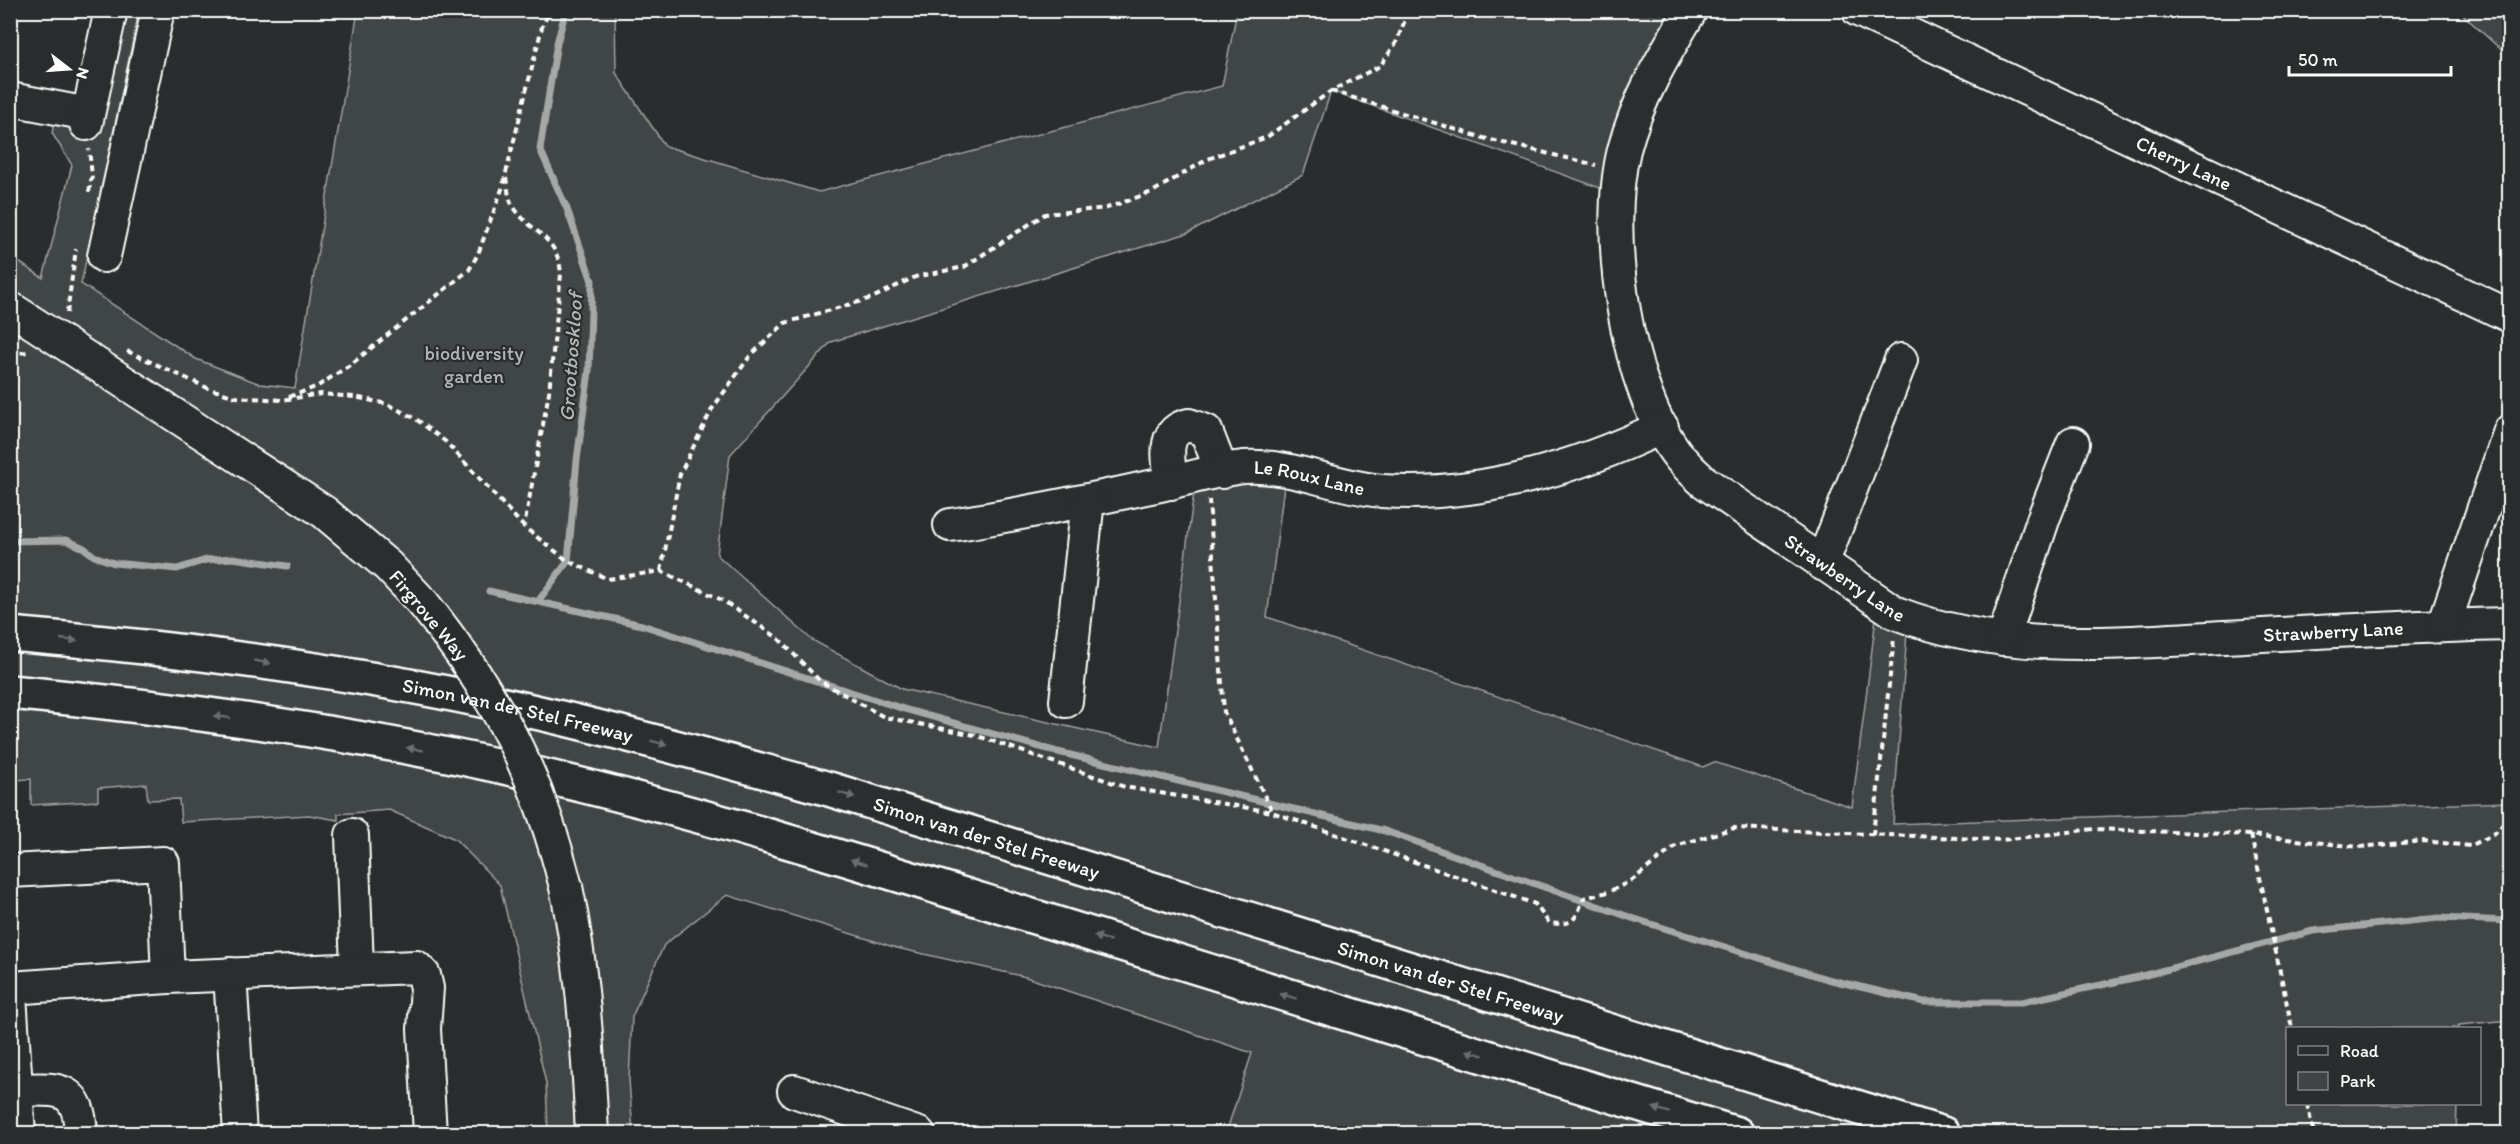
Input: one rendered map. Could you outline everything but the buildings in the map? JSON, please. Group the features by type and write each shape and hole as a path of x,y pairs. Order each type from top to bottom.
{"highway":[{"name":"Simon van der Stel Freeway","path":"10,634 240,658 542,713 647,739 829,789 1943,1134"},
{"path":"10,692 115,702 296,728 472,760 610,793 806,845 1737,1134"}],"street":[{"path":"10,99 87,119 111,10"},
{"path":"91,251 158,10"},
{"name":"Strawberry Lane","path":"1691,10 1658,65 1635,115 1624,152 1617,194 1616,229 1619,284 1627,330 1639,369 1662,427 1680,457 1703,481 1896,613 1930,626 1972,636 2080,644 2444,625 2510,624"},
{"name":"Cherry Lane","path":"1858,10 2510,316"},
{"name":"Firgrove Way","path":"10,308 324,512 388,566 423,603 460,650 503,717 540,797 553,834 576,936 584,1006 592,1134"},
{"path":"1822,564 1901,360"},
{"path":"1171,483 1168,444 1172,435 1183,426 1198,426 1206,431 1214,474"},
{"name":"Le Roux Lane","path":"951,525 1014,516 1244,467 1286,471 1381,491 1434,491 1499,482 1574,464 1662,427"},
{"path":"2444,625 2510,431"},
{"path":"2003,639 2044,517 2073,443"},
{"path":"1066,701 1088,500"},
{"path":"352,835 357,968"},
{"path":"10,871 163,863 168,977"},
{"path":"10,988 168,977 416,967 424,975 427,988 424,1029 430,1134"},
{"path":"230,974 240,1134"},
{"path":"10,995 19,1134"},
{"path":"17,1090 60,1090 71,1096 77,1105 81,1134"},
{"path":"794,1091 919,1134"}],"path":[{"path":"282,400 318,386 350,365 469,270 491,222 542,27 550,10"},
{"path":"661,572 680,474 712,409 750,356 785,323 872,298 915,277 964,267 1045,214 1107,208 1152,192 1208,159 1267,137 1331,91 1380,66 1396,43 1409,10"},
{"path":"1331,91 1487,139 1605,167 1624,152"},
{"path":"87,119 92,176 87,199"},
{"path":"505,174 511,204 526,222 544,233 560,257 561,274 549,392 524,527"},
{"path":"66,322 91,251"},
{"path":"117,346 210,389 236,397 282,400 321,394 355,397 387,404 416,419 446,442 524,527 568,561 608,579 661,572 722,600 778,638 820,681 884,717 975,735 1125,787 1272,812 1535,904 1549,923 1565,925 1575,919 1584,898 1608,892 1631,881 1676,846 1734,828 2002,840 2094,829 2251,835 2359,847 2424,841 2470,846 2493,835 2510,817"},
{"path":"1214,474 1224,712 1272,812"},
{"path":"1873,835 1896,613"},
{"path":"2251,835 2292,1027"},
{"path":"2307,1105 2314,1134"}],"green space":[{"name":"biodiversity garden","path":"94,11 139,11 81,284 196,359 260,384 295,388 358,11 615,11 616,73 665,146 819,192 1222,86 1237,11 1691,11 1617,194 1331,91 1303,175 1188,233 831,342 730,455 717,555 812,640 902,689 1159,747 1196,478 1286,471 1267,617 1703,767 1714,762 1852,807 1878,602 1908,618 1893,824 2509,802 2509,1020 2459,1025 2459,1027 2286,1027 2286,1105 2457,1105 2456,1133 1226,1133 1252,1053 1026,977 897,948 727,895 664,945 632,1017 629,1080 633,1133 548,1133 546,1083 500,885 455,839 389,810 338,814 338,820 309,815 181,822 179,799 148,800 146,784 98,788 98,801 31,805 31,779 11,780 11,257 43,278 72,165 52,133 59,102 76,94"},
{"path":"2459,11 2509,11 2509,57"}],"waterway":[{"name":"Grootboskloof","path":"539,600 568,561 577,460 589,371 592,281 567,209 540,149 557,43 566,10"},
{"path":"10,541 66,540 84,548 94,556 114,563 177,569 206,560 233,558 287,566"},
{"path":"489,591 642,625 904,709 1058,752 1385,831 1635,919 1827,979 1924,1002 2022,1002 2138,977 2313,931 2439,918 2510,921"}]}
